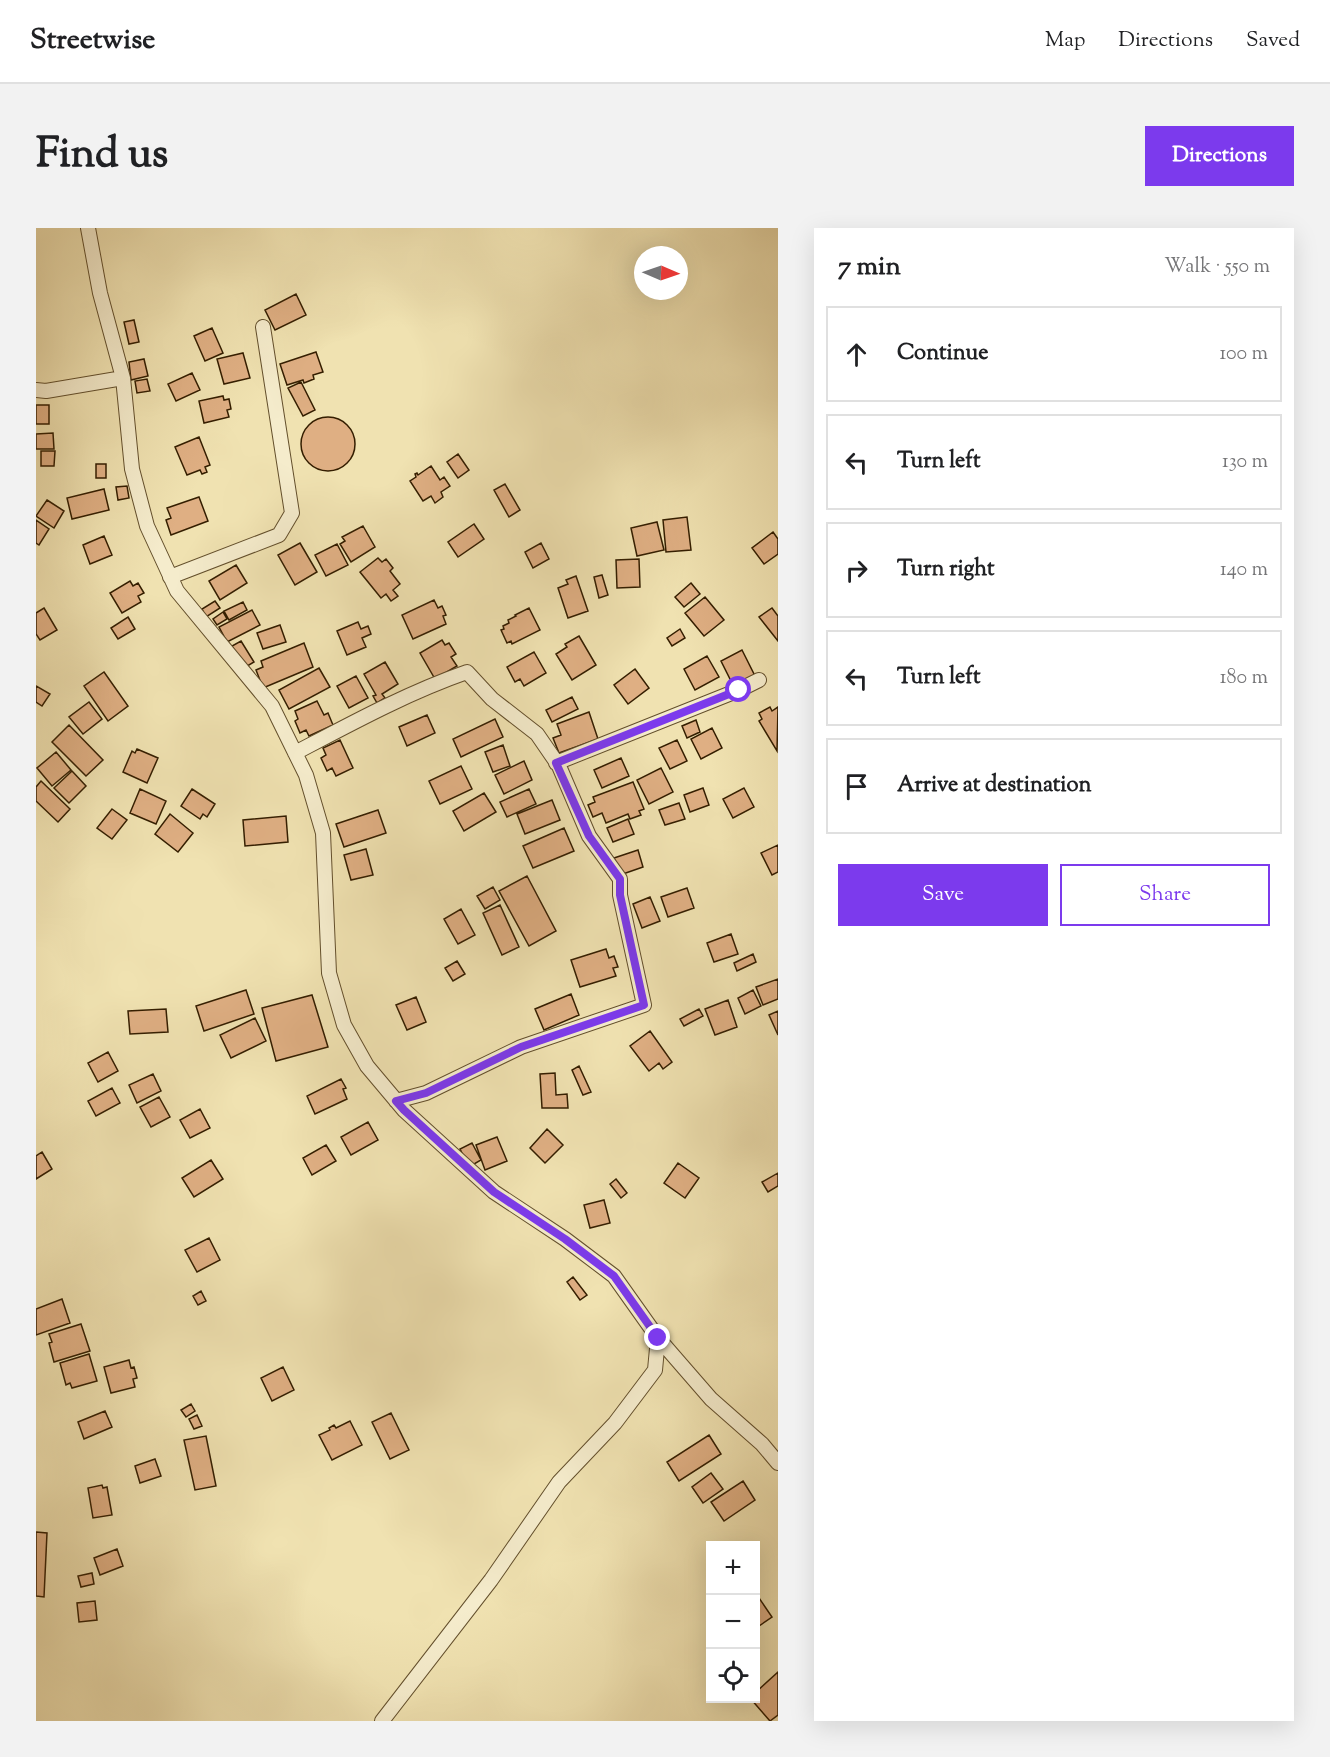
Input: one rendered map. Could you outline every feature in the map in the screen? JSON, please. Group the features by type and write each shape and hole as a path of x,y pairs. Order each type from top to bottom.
{"street":[{"path":"88,228 100,293 123,378 132,469 147,526 177,591 272,706 306,775 323,833 329,973 344,1024 367,1066 404,1110 494,1192 565,1239 614,1276 658,1338 711,1399 762,1444 778,1463"},
{"path":"170,577 279,535 292,513 263,327"},
{"path":"36,390 46,391 123,378"},
{"path":"295,753 386,705 467,672 492,699 537,734 556,763 589,836 620,879 620,895 644,1005 521,1047 426,1093 396,1101"},
{"path":"556,763 759,680"},
{"path":"382,1721 492,1580 559,1482 615,1422 655,1370 658,1338"}],"building":[{"path":"296,294 306,315 275,330 265,310"},
{"path":"134,320 139,342 129,344 124,322"},
{"path":"212,328 223,353 205,361 194,336"},
{"path":"316,352 323,372 313,375 314,379 304,383 303,380 287,385 280,364"},
{"path":"243,353 250,378 224,384 217,359"},
{"path":"144,359 148,376 131,380 129,362"},
{"path":"192,373 200,390 176,401 168,384"},
{"path":"147,379 150,391 137,393 135,381"},
{"path":"301,382 315,410 303,416 288,388"},
{"path":"223,396 224,400 229,399 231,409 227,410 229,417 204,423 199,401"},
{"path":"36,405 49,405 49,424 36,424"},
{"path":"323,417 333,417 343,421 351,429 355,444 351,459 343,467 333,471 323,471 313,467 305,459 301,449 301,439 305,429 313,421"},
{"path":"53,433 54,449 36,449 36,434"},
{"path":"199,437 210,465 205,467 207,472 202,474 200,470 187,475 175,447"},
{"path":"41,451 55,451 54,466 41,466"},
{"path":"458,454 469,470 458,478 447,462"},
{"path":"96,464 106,464 106,478 96,478"},
{"path":"431,466 440,480 444,477 450,486 441,492 443,497 435,503 431,496 423,501 410,481 416,477 415,474 418,475"},
{"path":"505,484 520,510 509,517 494,490"},
{"path":"127,486 129,498 118,500 116,487"},
{"path":"104,489 109,510 72,519 67,498"},
{"path":"199,497 208,521 171,535 166,520 171,518 167,508"},
{"path":"47,500 64,511 54,528 36,516"},
{"path":"687,517 691,550 666,552 663,520"},
{"path":"36,520 49,529 39,545 36,543"},
{"path":"657,522 664,550 637,556 631,528"},
{"path":"474,524 484,539 458,557 448,542"},
{"path":"363,526 375,547 351,562 340,544 345,541 342,537"},
{"path":"773,532 778,539 778,554 764,564 752,548"},
{"path":"104,536 112,555 90,564 83,545"},
{"path":"300,543 317,572 295,585 278,555"},
{"path":"541,543 549,559 533,568 525,552"},
{"path":"337,544 348,565 326,576 315,555"},
{"path":"378,558 382,562 386,559 393,568 390,571 400,584 393,590 398,596 391,601 386,594 381,598 360,572"},
{"path":"639,559 640,587 617,588 616,560"},
{"path":"236,565 247,583 220,600 209,581"},
{"path":"602,575 608,595 599,598 594,577"},
{"path":"576,576 588,611 568,618 558,588 568,584 566,580"},
{"path":"130,581 133,586 138,583 144,593 138,596 141,602 122,613 110,593"},
{"path":"691,583 700,594 684,607 675,597"},
{"path":"705,597 724,620 704,636 685,613"},
{"path":"434,600 438,608 442,606 446,615 443,616 446,624 413,639 402,615"},
{"path":"215,601 220,608 206,617 202,609"},
{"path":"243,602 247,610 229,620 224,611"},
{"path":"44,608 57,630 40,640 36,634 36,613"},
{"path":"529,608 540,630 512,644 511,641 507,643 501,630 504,629 503,626 509,623 508,620 515,615"},
{"path":"772,608 778,616 778,641 759,617"},
{"path":"252,610 260,625 227,642 219,627"},
{"path":"223,612 227,619 217,625 213,619"},
{"path":"128,617 135,629 118,639 111,628"},
{"path":"358,622 361,629 368,626 371,634 362,638 366,647 347,655 337,631"},
{"path":"280,625 286,642 263,649 257,633"},
{"path":"680,629 685,638 672,646 667,638"},
{"path":"579,636 596,665 572,680 556,654 567,647 565,644"},
{"path":"442,640 445,645 449,643 456,654 451,657 457,666 435,679 420,653"},
{"path":"241,641 254,662 244,668 232,646"},
{"path":"304,643 313,667 263,688 256,670 263,667 261,661"},
{"path":"742,650 755,676 744,682 742,678 732,683 721,661"},
{"path":"534,652 546,673 524,686 520,679 515,682 507,667"},
{"path":"707,656 719,677 695,690 684,669"},
{"path":"385,662 398,684 382,694 385,698 377,703 373,696 376,695 364,674"},
{"path":"319,668 330,687 289,709 279,690"},
{"path":"635,669 649,688 628,704 614,685"},
{"path":"104,672 128,706 108,721 84,686"},
{"path":"356,676 368,698 349,708 337,686"},
{"path":"36,686 50,694 42,706 36,702"},
{"path":"572,697 578,709 552,722 546,710"},
{"path":"317,701 324,715 328,713 333,725 309,736 306,730 300,733 295,721 298,719 295,711"},
{"path":"89,702 102,719 83,734 69,717"},
{"path":"770,707 772,711 778,707 777,751 759,721 762,719 759,713"},
{"path":"589,712 598,739 559,753 553,738 561,735 557,724"},
{"path":"427,715 435,733 407,746 399,727"},
{"path":"495,719 503,737 461,757 453,739"},
{"path":"696,720 700,732 687,738 682,726"},
{"path":"69,725 103,760 86,776 52,742"},
{"path":"712,728 722,748 701,759 691,739"},
{"path":"340,740 353,768 336,776 332,768 327,771 321,758 326,755 323,748"},
{"path":"677,740 687,761 670,769 659,748"},
{"path":"503,745 510,766 493,772 485,752"},
{"path":"137,749 158,758 147,783 123,772 132,751 135,753"},
{"path":"56,752 71,770 52,786 37,768"},
{"path":"621,758 629,776 602,788 594,770"},
{"path":"524,761 532,780 504,794 495,775"},
{"path":"461,766 472,789 440,804 429,781"},
{"path":"661,768 673,792 649,804 637,780"},
{"path":"72,771 86,786 69,803 54,788"},
{"path":"41,781 70,809 58,822 36,801 36,787"},
{"path":"633,782 644,809 639,811 641,815 630,819 628,814 606,823 602,813 593,817 588,805 595,802 593,797"},
{"path":"703,788 709,805 690,812 684,795"},
{"path":"744,788 754,807 733,818 723,799"},
{"path":"140,789 166,801 156,824 130,813"},
{"path":"192,789 215,804 207,817 203,814 200,819 181,806"},
{"path":"529,789 536,804 507,817 500,802"},
{"path":"484,793 496,812 464,831 453,811"},
{"path":"552,800 560,820 525,834 517,814"},
{"path":"679,803 685,819 665,825 659,810"},
{"path":"112,809 127,820 112,839 97,828"},
{"path":"378,810 386,833 344,847 336,824"},
{"path":"170,814 193,833 178,852 155,834"},
{"path":"286,816 288,842 245,846 243,820"},
{"path":"628,819 634,834 613,842 607,828"},
{"path":"564,828 574,851 533,868 523,846"},
{"path":"778,845 778,872 772,875 761,853"},
{"path":"366,849 373,875 351,880 344,855"},
{"path":"638,850 643,867 620,875 614,858"},
{"path":"527,876 556,931 529,946 499,891"},
{"path":"493,887 500,900 485,909 477,896"},
{"path":"687,888 694,908 668,917 661,897"},
{"path":"650,897 660,921 642,928 633,904"},
{"path":"500,905 519,947 502,955 483,913"},
{"path":"461,909 475,935 458,944 444,919"},
{"path":"731,934 738,954 714,962 707,943"},
{"path":"606,949 609,958 614,956 618,967 613,968 616,976 580,987 571,960"},
{"path":"753,954 756,962 737,971 734,963"},
{"path":"457,961 465,974 453,981 445,968"},
{"path":"778,979 778,999 763,1005 756,987"},
{"path":"246,990 254,1014 204,1031 196,1006"},
{"path":"753,990 761,1006 745,1014 738,998"},
{"path":"571,994 579,1015 544,1030 535,1009"},
{"path":"312,995 328,1047 276,1061 262,1008"},
{"path":"416,997 426,1022 407,1030 396,1005"},
{"path":"728,1000 737,1027 715,1035 705,1009"},
{"path":"166,1009 168,1032 130,1034 128,1011"},
{"path":"699,1009 703,1016 684,1026 680,1019"},
{"path":"778,1011 778,1035 769,1015"},
{"path":"255,1018 266,1041 231,1058 220,1035"},
{"path":"650,1031 672,1062 663,1069 659,1063 649,1071 630,1046"},
{"path":"108,1052 118,1071 98,1082 88,1063"},
{"path":"579,1066 591,1092 583,1095 572,1070"},
{"path":"555,1073 556,1095 567,1094 568,1108 542,1108 540,1074"},
{"path":"153,1074 161,1091 137,1103 129,1085"},
{"path":"341,1079 346,1088 343,1089 347,1099 315,1114 307,1096"},
{"path":"112,1088 120,1103 96,1116 88,1101"},
{"path":"159,1097 170,1117 151,1127 140,1107"},
{"path":"200,1109 210,1128 190,1138 180,1120"},
{"path":"368,1122 378,1140 351,1155 341,1137"},
{"path":"547,1129 563,1145 545,1163 530,1148"},
{"path":"497,1137 507,1161 485,1170 476,1145"},
{"path":"472,1143 481,1160 469,1167 460,1149"},
{"path":"326,1145 336,1161 312,1175 303,1158"},
{"path":"42,1152 52,1169 36,1179 36,1156"},
{"path":"211,1160 223,1179 194,1197 182,1178"},
{"path":"678,1163 699,1178 685,1198 664,1183"},
{"path":"778,1173 778,1186 768,1192 762,1182"},
{"path":"616,1179 627,1193 621,1198 610,1184"},
{"path":"604,1200 610,1223 590,1228 584,1205"},
{"path":"209,1238 220,1260 197,1272 185,1250"},
{"path":"573,1277 587,1295 580,1300 567,1282"},
{"path":"201,1291 206,1301 198,1305 193,1296"},
{"path":"62,1299 70,1323 36,1335 36,1309"},
{"path":"81,1324 90,1351 54,1362 49,1334"},
{"path":"89,1354 97,1381 72,1388 70,1383 66,1385 60,1363"},
{"path":"129,1360 137,1378 133,1379 135,1387 111,1393 104,1367"},
{"path":"283,1367 294,1390 272,1401 261,1378"},
{"path":"191,1404 195,1411 186,1417 181,1410"},
{"path":"105,1411 112,1427 84,1439 78,1422"},
{"path":"391,1413 409,1450 390,1459 372,1422"},
{"path":"197,1415 202,1426 194,1429 189,1419"},
{"path":"350,1421 362,1445 332,1460 319,1435 330,1430 329,1428 334,1425 336,1428"},
{"path":"709,1435 721,1454 679,1481 667,1462"},
{"path":"206,1436 216,1486 195,1490 184,1440"},
{"path":"155,1459 161,1476 140,1483 135,1466"},
{"path":"711,1473 723,1489 703,1503 692,1487"},
{"path":"743,1481 755,1500 724,1521 711,1502"},
{"path":"102,1485 103,1488 107,1487 112,1515 93,1518 88,1488"},
{"path":"36,1532 47,1533 44,1597 36,1596"},
{"path":"117,1549 123,1566 100,1575 94,1558"},
{"path":"92,1573 94,1584 81,1587 78,1576"},
{"path":"760,1599 772,1617 760,1625"},
{"path":"95,1601 97,1620 79,1622 77,1603"},
{"path":"778,1672 778,1715 770,1721 754,1703 760,1703 760,1688"}],"route":[{"path":"658,1338 614,1276 565,1239 494,1192 396,1101 426,1093 521,1047 644,1005 620,895 620,879 589,836 556,763 739,690"}]}
